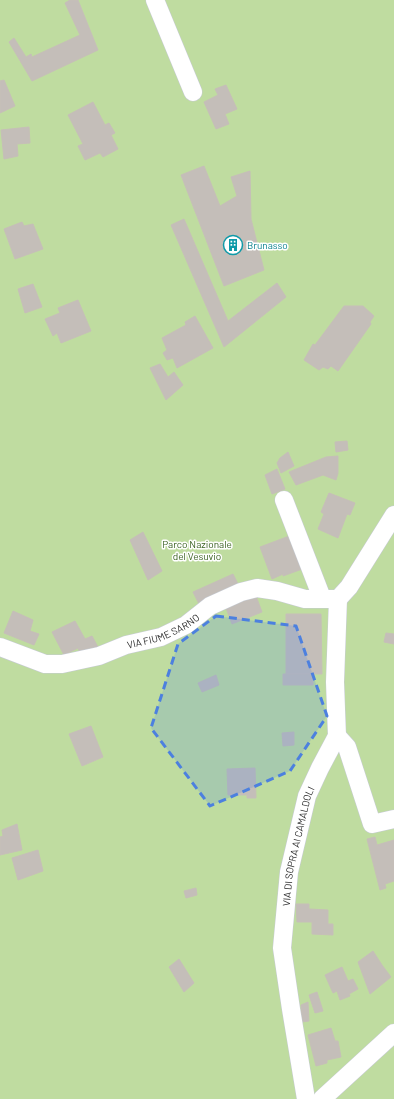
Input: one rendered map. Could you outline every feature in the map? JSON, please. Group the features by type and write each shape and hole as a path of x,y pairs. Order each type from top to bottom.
{"street":[{"path":"155,0 193,92"},
{"path":"284,500 330,599 337,736 347,747 372,824 394,819"},
{"path":"330,599 349,587 394,515"},
{"name":"VIA FIUME SARNO","path":"0,647 46,664 62,664 100,656 126,645 161,637 186,625 210,606 241,592 257,588 277,591 305,599 330,599"},
{"name":"VIA DI SOPRA AI CAMALDOLI","path":"306,1099 282,948 290,872 307,796 337,736"},
{"path":"322,1099 394,1033"}],"highlighted area":[{"path":"216,616 296,626 327,716 290,771 210,806 151,728 178,644"}],"green space":[{"name":"Parco Nazionale del Vesuvio","path":"0,0 394,0 394,1099 0,1099"}],"building":[{"path":"70,0 78,0 98,50 32,81 9,42 14,38 26,57 31,54 32,57 80,35 65,3"},
{"path":"4,80 15,106 0,113 0,81"},
{"path":"226,85 237,109 225,114 229,124 216,129 204,102 218,95 215,89"},
{"path":"93,102 105,125 109,123 115,133 111,135 118,149 103,157 100,153 85,160 78,146 83,144 68,115"},
{"path":"29,127 30,143 17,144 18,156 4,159 1,130"},
{"name":"Brunasso","path":"204,166 220,206 237,196 231,177 250,171 251,219 264,270 224,286 181,175"},
{"path":"184,219 228,321 277,283 286,297 224,347 171,225"},
{"path":"22,222 24,226 33,224 43,249 15,259 4,229"},
{"path":"33,284 42,307 25,313 18,289"},
{"path":"78,300 91,331 61,343 57,333 53,336 45,319 60,313 58,308"},
{"path":"344,306 363,306 374,316 370,322 371,324 338,371 331,366 328,369 323,367 319,370 304,360 313,344 315,345"},
{"path":"195,316 213,348 177,368 173,358 167,360 163,353 167,350 162,338 186,325 185,322"},
{"path":"160,364 168,377 174,372 183,385 166,400 150,368"},
{"path":"347,441 348,450 336,452 335,442"},
{"path":"288,452 294,466 281,473 277,463 280,458"},
{"path":"338,456 338,473 336,480 323,475 296,485 289,472 326,457"},
{"path":"277,469 285,489 272,494 265,475"},
{"path":"329,493 355,503 350,515 347,514 338,538 318,529 324,514 321,512"},
{"path":"143,532 162,571 148,580 130,540"},
{"path":"292,535 305,568 283,576 283,574 272,579 260,547"},
{"path":"233,574 240,588 200,606 193,592"},
{"path":"256,596 262,612 232,624 226,608"},
{"path":"13,611 33,620 30,631 39,634 34,645 4,633"},
{"path":"286,614 321,614 322,674 286,674"},
{"path":"75,621 85,639 92,636 98,647 81,656 78,648 64,655 52,632"},
{"path":"386,633 394,634 394,644 384,642"},
{"path":"283,674 313,674 313,685 283,685"},
{"path":"216,675 219,685 202,692 198,683"},
{"path":"91,726 103,757 82,766 69,734"},
{"path":"294,732 294,745 283,746 282,733"},
{"path":"255,768 256,798 247,798 247,795 228,795 227,769"},
{"path":"17,824 22,850 0,855 0,837 3,836 2,830"},
{"path":"375,837 377,845 394,840 394,881 385,884 386,888 380,890 367,839"},
{"path":"38,850 43,871 18,880 12,858"},
{"path":"196,888 197,895 186,898 184,891"},
{"path":"296,904 309,904 309,909 328,910 328,924 333,924 333,935 312,934 312,922 297,922"},
{"path":"373,951 391,977 370,994 358,962"},
{"path":"179,959 194,983 184,992 169,967"},
{"path":"342,967 348,981 353,979 358,989 349,994 350,996 340,1000 337,991 333,993 325,975"},
{"path":"317,992 323,1011 315,1013 309,995"},
{"path":"308,1002 309,1021 302,1022 301,1005"},
{"path":"331,1028 335,1041 338,1041 341,1057 327,1060 327,1063 316,1066 308,1035"}],"place":[{"name":"Brunasso","path":"233,245"}]}
